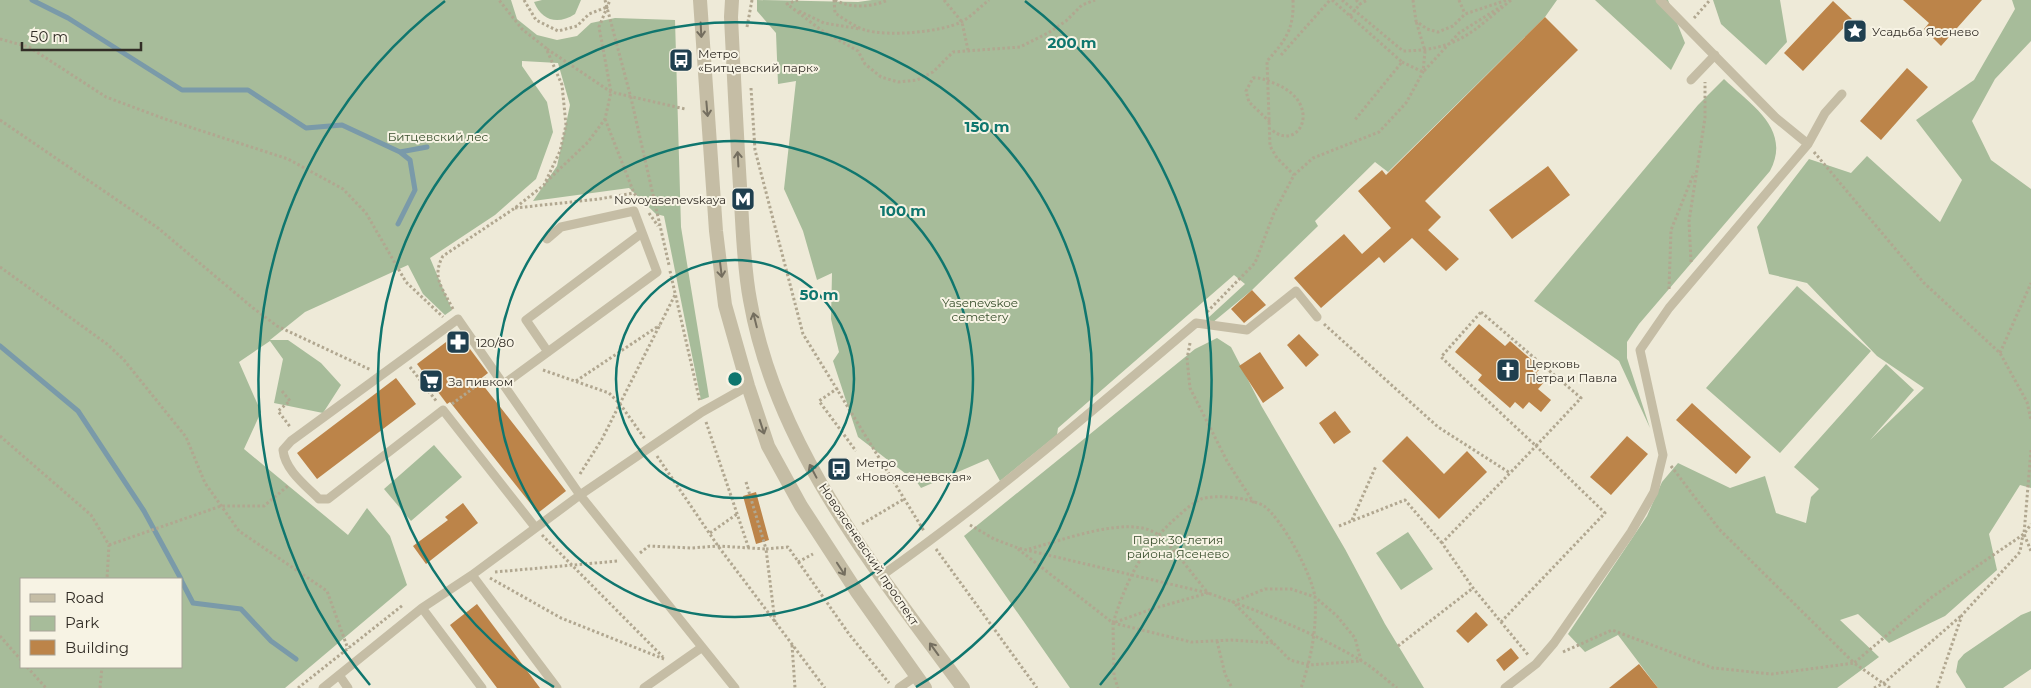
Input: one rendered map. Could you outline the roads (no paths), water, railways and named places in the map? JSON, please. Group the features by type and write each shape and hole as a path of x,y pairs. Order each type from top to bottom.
{"street":[{"path":"700,0 717,240 726,305 748,386 768,446 801,506 857,592 925,688"},
{"name":"Новоясеневский проспект","path":"732,0 731,17 743,230 750,300 768,371 792,432 824,492 881,576 963,688"}],"lane":[{"path":"1660,0 1775,117 1808,144"},
{"path":"1691,80 1716,55"},
{"path":"1505,688 1536,664 1584,602 1631,532 1654,492 1663,455 1640,350 1669,308 1808,144 1825,113 1842,94"},
{"path":"504,384 657,272 634,211 561,227 547,239"},
{"path":"548,352 526,320 642,233"},
{"path":"881,576 957,521 1024,468 1196,323 1247,330 1296,291 1317,317"},
{"path":"535,527 443,410 328,500 319,499 297,478 284,459 283,450 297,437 455,321 496,372 580,495 735,688"},
{"path":"323,688 422,608 472,575 580,495 702,412 748,386"},
{"path":"472,575 557,688"},
{"path":"422,608 482,688"},
{"path":"644,688 672,666 701,648"},
{"path":"339,675 348,688"},
{"path":"898,688 916,676"}],"waterway":[{"path":"32,0 68,18 182,90 248,90 306,128 342,125 400,152 410,160 415,190 398,224"},
{"path":"400,152 427,147"},
{"path":"0,346 78,411 144,511 180,578"},
{"path":"182,582 193,603 241,609 271,641 296,659"}],"place":[{"name":"Усадьба Ясенево","path":"1855,31"},
{"name":"Метро «Битцевский парк»","path":"681,60"},
{"name":"Novoyasenevskaya","path":"743,199"},
{"name":"120/80","path":"458,342"},
{"name":"Церковь Петра и Павла","path":"1508,370"},
{"name":"За пивком","path":"431,381"},
{"name":"Метро «Новоясеневская»","path":"839,469"}],"park label":[{"name":"Битцевский лес","path":"438,136"},
{"name":"Yasenevskoe cemetery","path":"980,309"},
{"name":"Парк 30-летия района Ясенево","path":"1178,546"}]}
